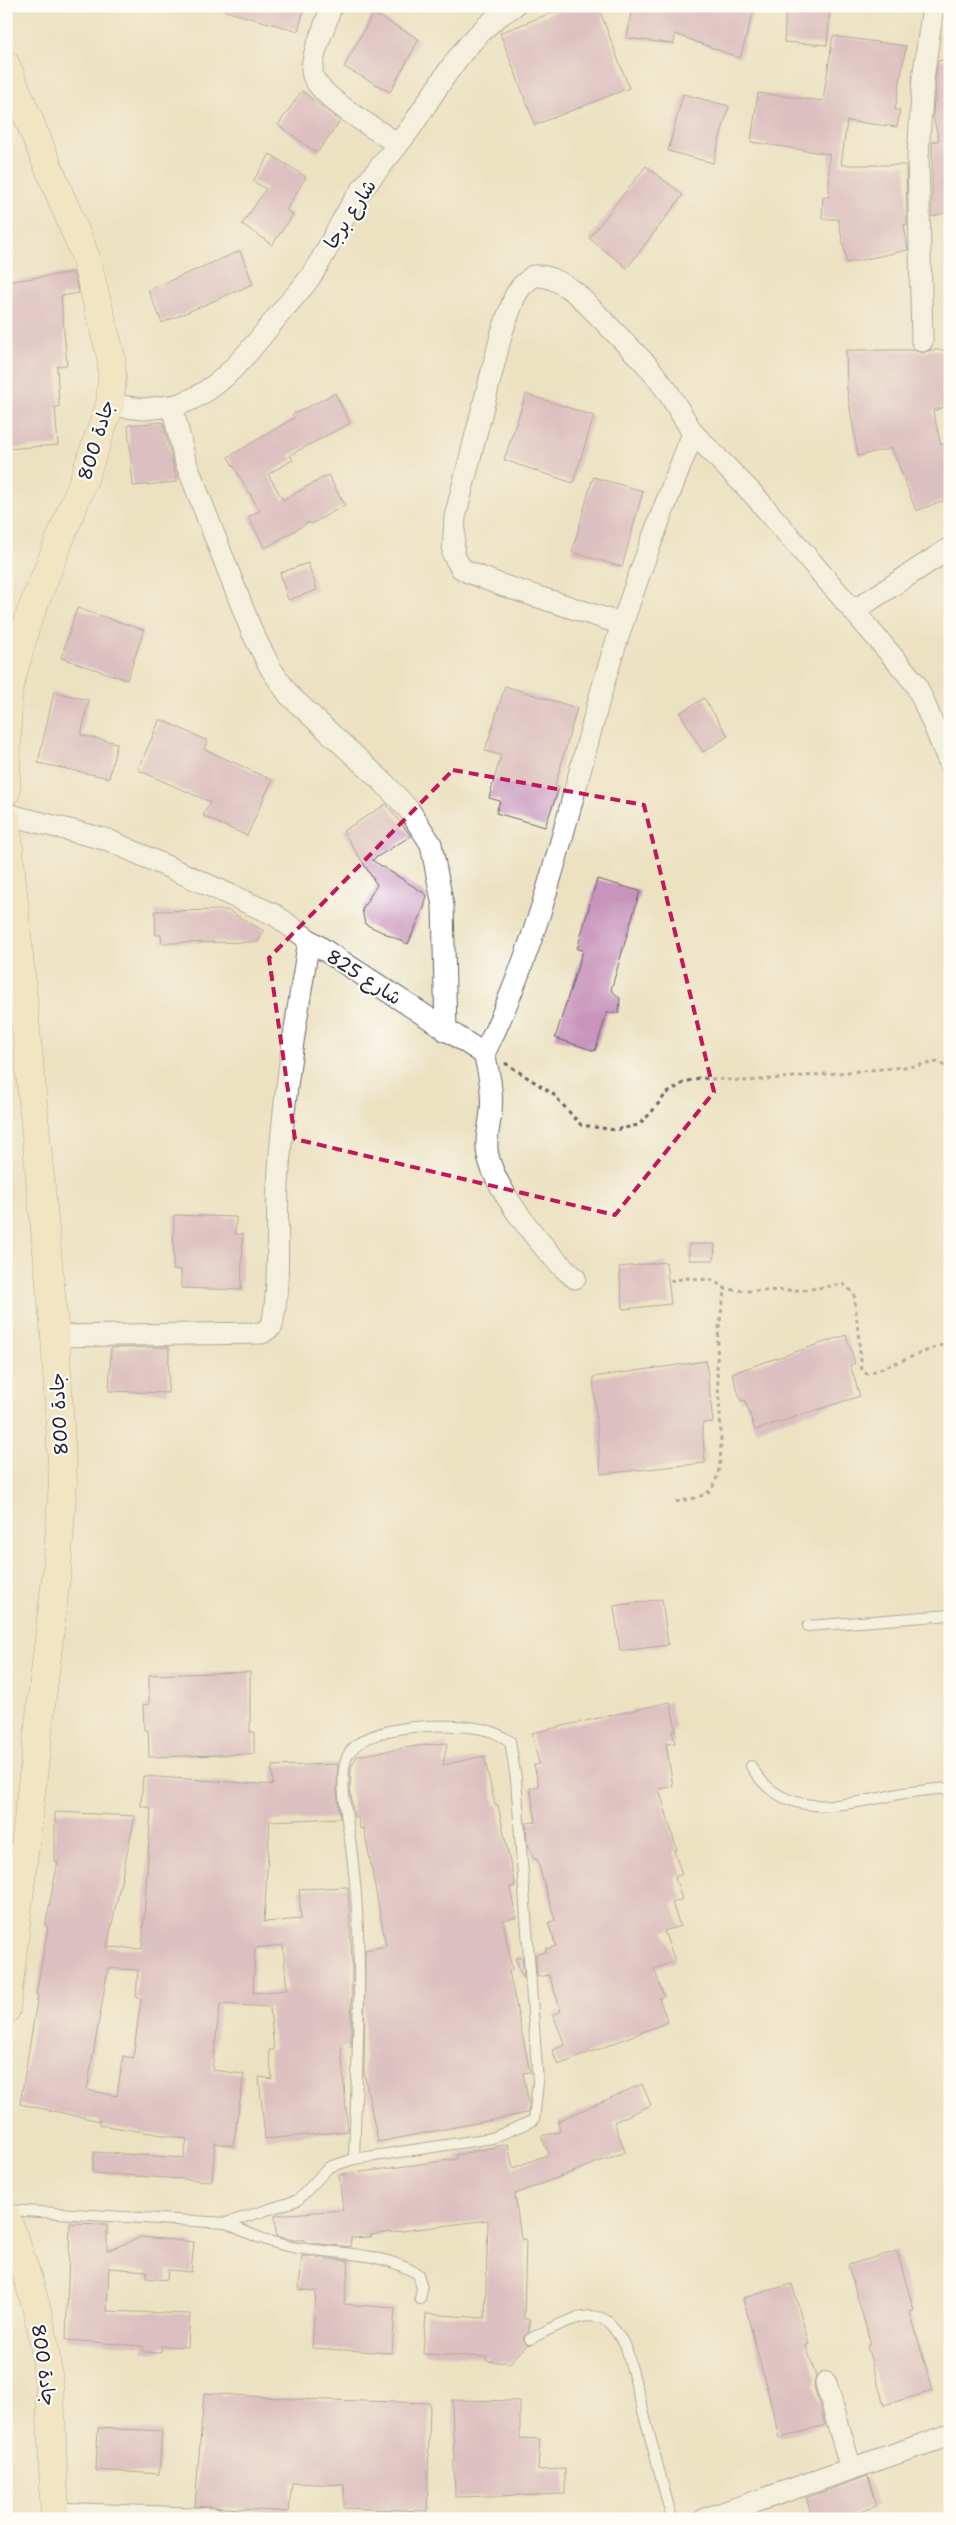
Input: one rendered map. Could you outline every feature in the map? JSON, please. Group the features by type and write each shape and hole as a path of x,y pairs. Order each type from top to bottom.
{"main road":[{"name":"جادة 800","path":"6,65 85,254 111,357 110,405 82,484 24,630 8,691 6,792"},
{"name":"جادة 800","path":"6,818 55,1336 63,1482 57,1560 6,2010"},
{"name":"جادة 800","path":"6,2216 26,2268 44,2343 52,2428 55,2516"}],"street":[{"path":"331,6 314,62 314,79 323,92 398,144"},
{"name":"شارع برجا","path":"110,405 143,410 184,403 204,392 235,366 312,274 353,203 398,144 456,62 482,32 514,6"},
{"path":"922,341 918,157 924,79 933,6"},
{"path":"622,624 501,586 461,568 453,554 454,517 502,332 520,287 529,278 536,276 564,284 577,294 647,365 668,392 693,433 754,495 855,610 915,683 950,764"},
{"path":"172,406 185,460 252,632 271,668 289,695 378,777 409,810 431,844 443,906 446,1031"},
{"path":"575,1278 551,1254 524,1220 501,1187 491,1164 487,1144 491,1112 491,1080 484,1054 521,972 640,566 693,433"},
{"path":"855,610 950,548"},
{"name":"شارع 825","path":"6,814 108,840 275,915 308,940 484,1054"},
{"path":"55,1336 262,1333 272,1326 278,1274 278,1185 289,1062 308,940"},
{"path":"826,2383 851,2469"},
{"path":"705,2519 950,2435"},
{"path":"55,2516 215,2519"}],"lane":[{"path":"808,1626 950,1615"},
{"path":"6,2210 226,2223 298,2200 329,2167 354,2160 492,2138 534,2120 538,2082 516,1779 510,1741 491,1731 444,1723 377,1733 356,1742 346,1758 344,1789 356,1883 360,1985 354,2160"},
{"path":"751,1766 758,1778 781,1796 806,1805 840,1805 905,1793 950,1788"},
{"path":"226,2223 265,2241 298,2248 368,2257 402,2266 418,2274 422,2288 420,2299"},
{"path":"530,2339 584,2316 595,2316 606,2321 617,2332 626,2346 672,2519"}],"path":[{"path":"484,1054 512,1065 553,1094 581,1125 615,1130 638,1125 650,1114 666,1094 685,1082 699,1078 748,1081 897,1068 937,1062 950,1068"},
{"path":"670,1281 687,1278 712,1280 726,1289 746,1291 804,1290 835,1284 849,1288 854,1293 862,1370 867,1374 950,1342"},
{"path":"676,1502 705,1494 712,1489 718,1476 720,1429 717,1363 726,1289"}],"highlighted area":[{"path":"453,770 644,805 714,1092 615,1215 295,1139 269,958"}],"building":[{"path":"225,6 305,6 298,31 225,11"},
{"path":"569,6 598,6 629,88 535,125 500,33"},
{"path":"632,6 755,6 740,58 675,34 674,44 627,38"},
{"path":"786,6 830,7 827,45 784,42"},
{"path":"373,13 419,39 390,92 344,67"},
{"path":"833,36 906,46 895,110 900,110 897,127 847,121 841,165 906,165 907,224 904,225 908,250 847,263 838,219 822,219 823,197 829,197 829,154 751,142 758,93 823,101"},
{"path":"950,59 950,211 932,217 932,142 939,140 933,117 934,100 936,100 935,80 938,61"},
{"path":"302,91 340,121 317,153 278,125"},
{"path":"683,94 729,106 713,163 668,151"},
{"path":"270,154 306,177 286,210 293,215 272,245 242,224 266,189 253,181"},
{"path":"646,166 683,195 627,268 589,238"},
{"path":"240,251 253,284 162,323 148,290"},
{"path":"73,272 79,293 61,296 67,365 57,366 59,407 55,407 58,445 6,449 6,282"},
{"path":"846,350 914,350 922,353 931,350 950,350 950,405 933,411 941,445 950,442 950,498 916,511 892,448 858,456 847,390"},
{"path":"335,393 350,423 290,455 293,460 268,474 283,500 328,475 345,505 311,524 309,522 265,548 248,517 260,511 228,457 294,418 292,415"},
{"path":"526,394 594,416 573,483 504,460"},
{"path":"163,422 177,482 133,486 128,425"},
{"path":"593,477 643,491 622,567 572,552"},
{"path":"308,563 317,590 288,600 280,573"},
{"path":"77,608 144,630 127,680 61,658"},
{"path":"505,686 577,708 555,786 559,788 545,827 496,813 500,801 489,798 501,755 485,751"},
{"path":"54,692 89,700 81,735 117,743 109,778 38,763"},
{"path":"704,698 728,736 703,752 680,713"},
{"path":"160,719 208,741 204,749 272,780 247,836 203,816 210,802 138,770"},
{"path":"386,804 411,836 372,860 427,895 424,908 408,944 365,924 362,909 377,885 343,831"},
{"path":"597,879 640,891 611,990 620,998 619,1013 607,1013 595,1051 555,1038 583,950 577,949"},
{"path":"227,910 264,931 258,942 162,943 161,935 156,935 155,911"},
{"path":"174,1215 236,1217 235,1234 243,1234 241,1290 181,1288 181,1270 173,1270"},
{"path":"689,1244 715,1244 714,1260 689,1260"},
{"path":"666,1262 671,1304 623,1309 619,1267"},
{"path":"846,1335 855,1363 850,1365 860,1396 755,1430 745,1400 741,1401 732,1373"},
{"path":"169,1347 168,1393 109,1391 111,1348"},
{"path":"706,1361 713,1422 702,1423 705,1463 601,1474 593,1377"},
{"path":"662,1599 668,1645 620,1651 614,1606"},
{"path":"250,1672 250,1732 254,1732 254,1754 149,1757 148,1730 144,1730 143,1705 149,1704 149,1675"},
{"path":"670,1702 676,1730 672,1730 675,1743 666,1744 673,1786 659,1789 677,1850 674,1851 682,1874 675,1877 682,1899 672,1903 680,1926 664,1931 675,1961 654,1969 664,1996 659,1998 668,2022 558,2065 552,2050 565,2045 553,2015 561,2011 549,1975 537,1977 536,1954 547,1952 545,1949 556,1946 548,1923 555,1920 537,1859 534,1859 527,1842 526,1823 536,1822 530,1788 539,1786 534,1765 539,1764 532,1733"},
{"path":"447,1743 443,1765 484,1756 495,1805 498,1805 515,1886 510,1887 516,1918 503,1920 512,1970 509,1971 530,2072 523,2073 529,2104 528,2113 378,2142 364,2072 365,1950 386,1946 364,1828 360,1829 358,1817 354,1817 350,1788 351,1767 357,1756"},
{"path":"338,1764 337,1789 340,1818 270,1821 264,1922 301,1919 299,1889 348,1887 352,1964 351,2047 341,2048 348,2131 265,2139 259,2077 272,2079 269,2050 274,2050 270,2007 220,2004 212,2070 244,2074 233,2146 215,2143 212,2181 93,2173 94,2152 184,2158 187,2139 100,2125 100,2121 20,2104 48,1927 45,1926 58,1862 55,1862 55,1812 135,1816 107,1947 142,1949 151,1808 141,1806 143,1776 273,1785 272,1766","holes":["283,1945 287,1990 253,1993 255,1948","108,1968 138,1970 136,1998 141,1998 133,2058 123,2056 117,2096 87,2090"]},
{"path":"522,1957 524,1980 515,1958"},
{"path":"642,2084 651,2105 614,2122 625,2152 515,2194 521,2239 526,2239 524,2319 530,2319 529,2332 523,2338 527,2345 510,2363 486,2361 487,2357 423,2354 426,2314 485,2318 488,2220 371,2235 371,2237 351,2238 350,2247 304,2242 304,2240 276,2236 275,2215 343,2210 339,2175 457,2159 456,2155 508,2144 513,2168 549,2154 541,2136 560,2132 558,2121"},
{"path":"70,2223 107,2224 107,2251 141,2237 194,2242 191,2272 168,2270 167,2280 146,2278 147,2271 109,2268 107,2311 190,2314 188,2347 161,2346 161,2353 143,2352 143,2346 66,2340"},
{"path":"897,2251 914,2311 910,2312 933,2391 884,2405 867,2346 871,2344 848,2265"},
{"path":"302,2256 349,2261 344,2304 395,2308 392,2353 312,2348 316,2291 299,2289"},
{"path":"792,2284 809,2344 806,2345 816,2377 814,2386 825,2425 780,2438 743,2298"},
{"path":"204,2393 296,2399 430,2403 427,2511 344,2508 344,2485 292,2483 289,2512 195,2506"},
{"path":"452,2400 520,2401 520,2438 540,2439 538,2470 565,2469 565,2494 455,2497"},
{"path":"98,2428 162,2431 159,2474 96,2470"},
{"path":"868,2476 877,2506 841,2519 813,2519 806,2498"}]}
